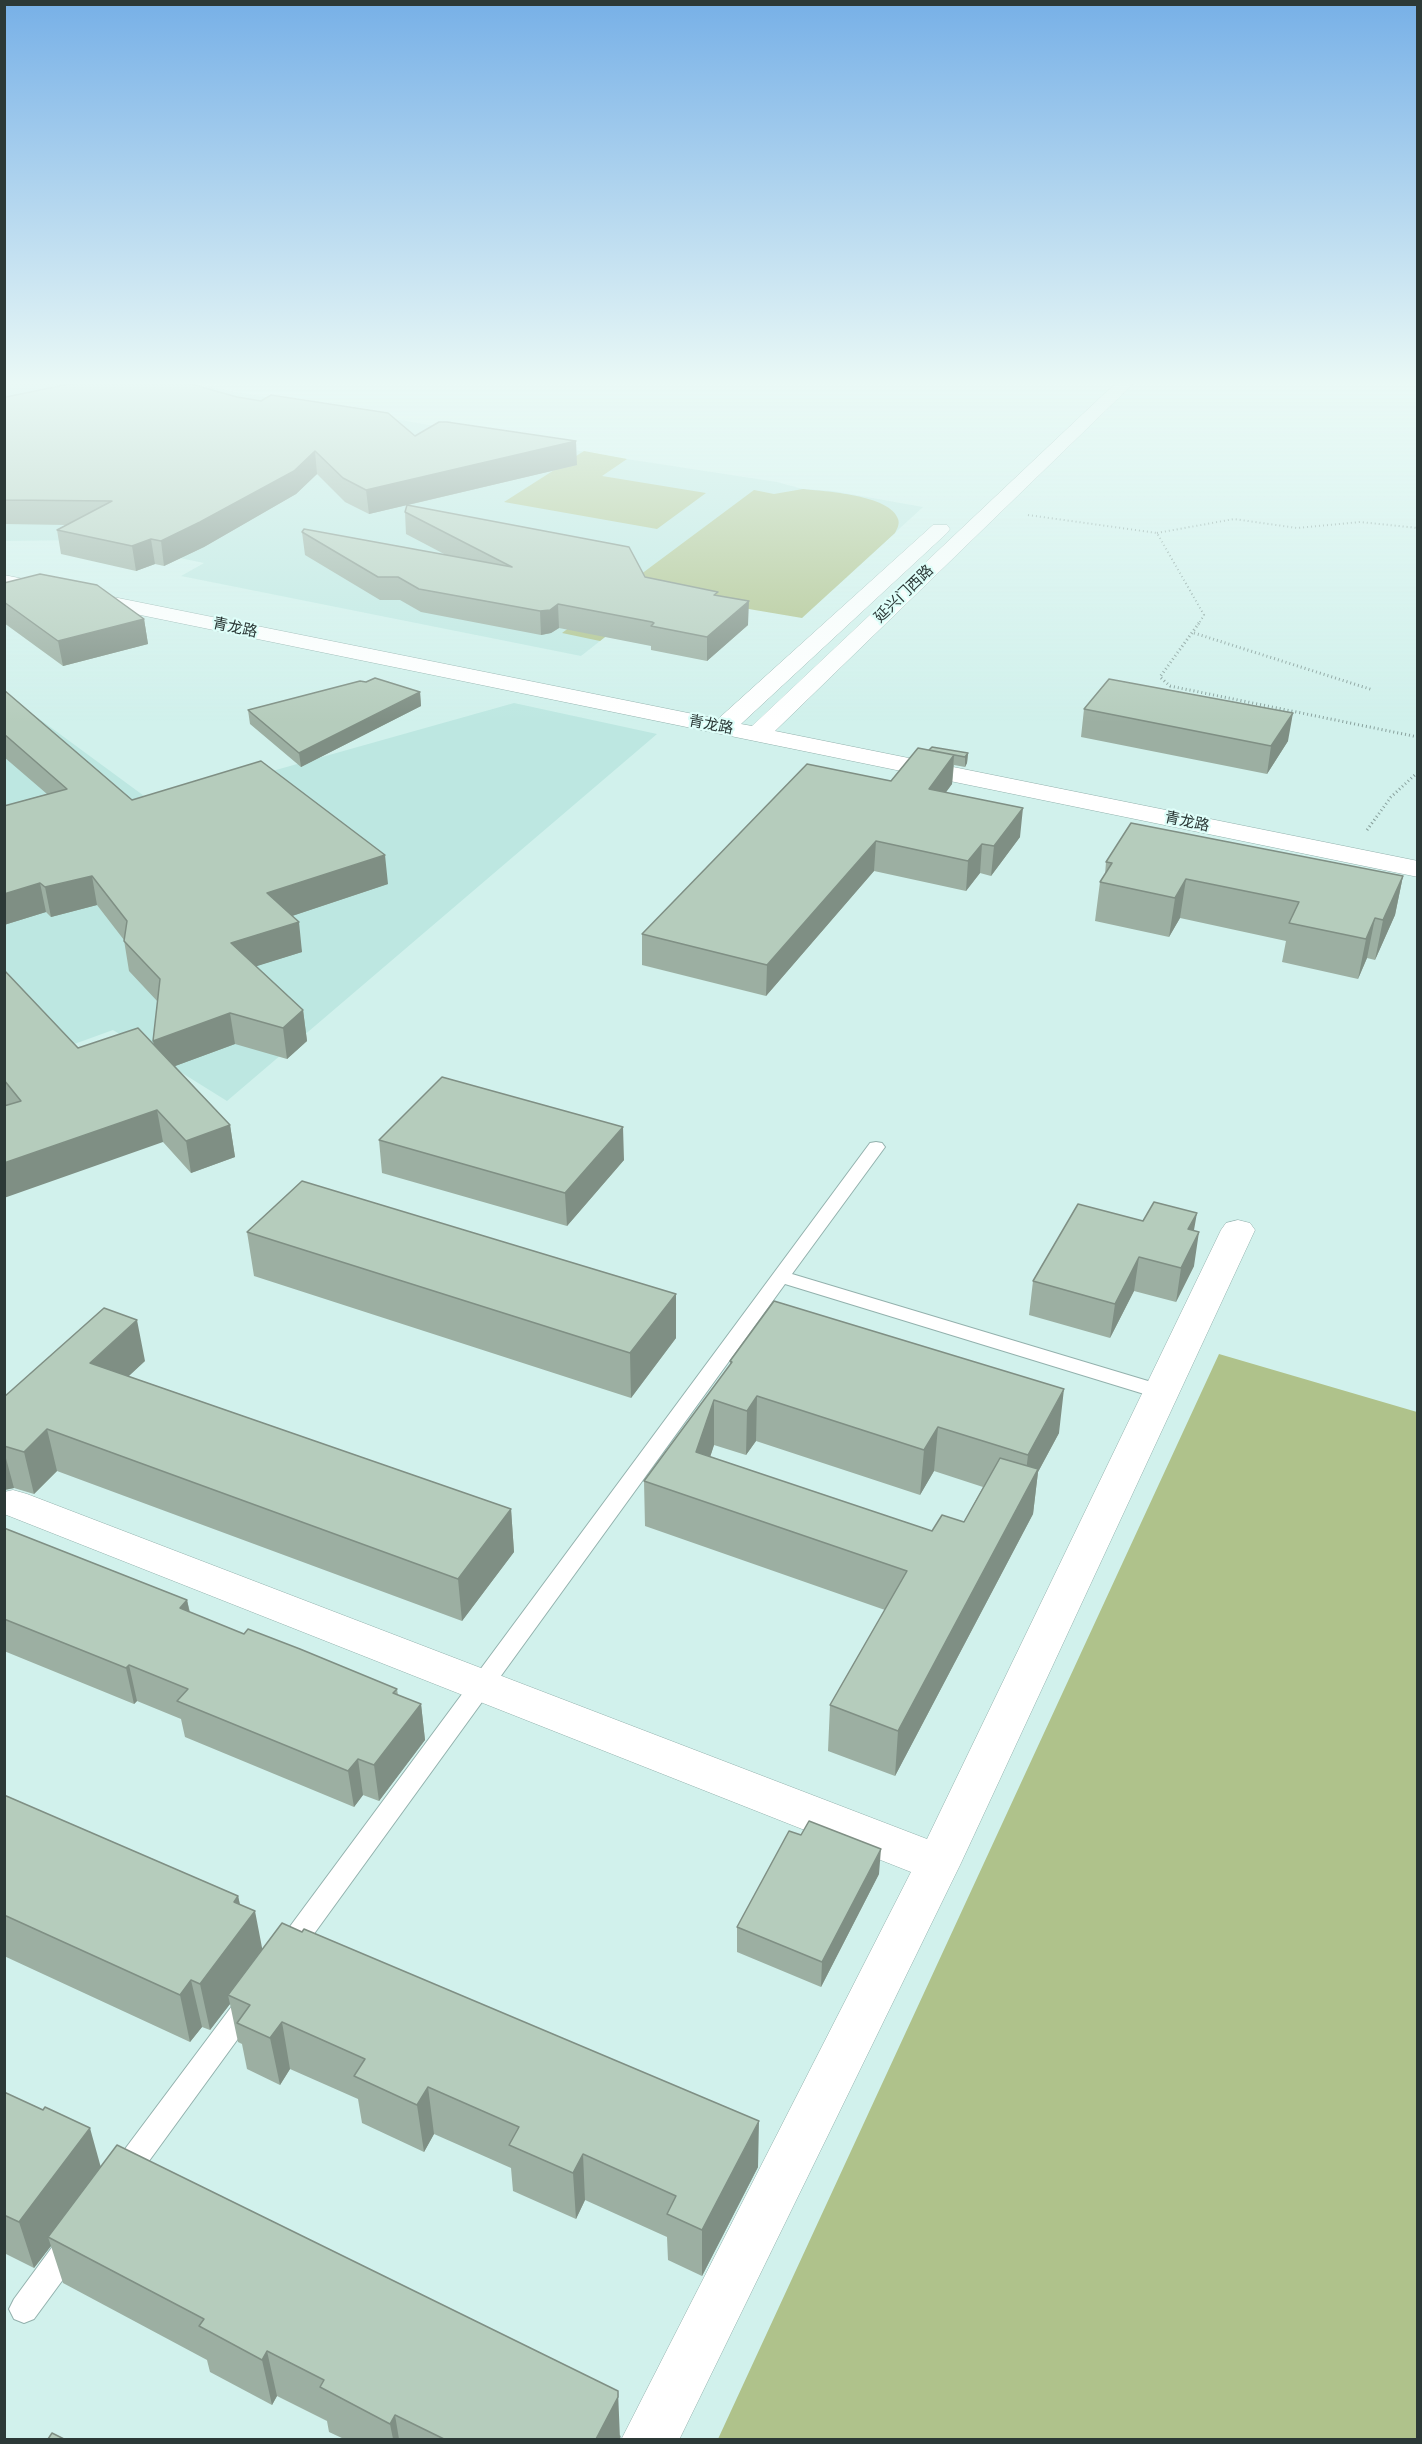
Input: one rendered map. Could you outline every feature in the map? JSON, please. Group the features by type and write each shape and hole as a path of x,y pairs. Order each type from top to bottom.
{"street":[{"name":"延兴门西路","path":"764,728 1008,495"},
{"name":"延兴门西路","path":"731,722 953,517"},
{"name":"青龙路","path":"4,568 731,722"},
{"name":"青龙路","path":"4,581 1418,852"},
{"name":"青龙路","path":"764,728 1418,869"},
{"path":"649,2439 938,1863 1238,1230"},
{"path":"13,1503 938,1863"}],"lane":[{"path":"109,2194 876,1147"},
{"path":"781,1277 1161,1392"},
{"path":"24,2309 87,2223"}],"path":[{"path":"992,510 1157,533 1234,519 1297,528 1360,522 1418,528"},
{"path":"1157,533 1204,615 1194,633 1167,663 1160,677 1170,687 1418,737"},
{"path":"1194,633 1263,658 1372,690"},
{"path":"1360,841 1379,812 1418,772"}],"shaded area":[{"path":"5,495 856,495 923,507 834,589 816,598 660,594 581,656 181,576 204,563 92,540 5,541"},
{"path":"4,693 155,804 514,703 657,734 227,1101 113,1030 5,1069"}],"green space":[{"path":"515,495 703,495 657,529 504,502"},
{"path":"747,495 850,495 883,504 893,511 898,519 899,523 895,533 802,618 660,594 600,641 562,633"},
{"path":"1219,1354 1417,1412 1417,2439 718,2439"}],"building":[{"path":"4,495 250,495 161,541 151,539 132,546 57,530 112,501 4,500"},
{"path":"407,505 629,547 645,577 718,592 714,595 749,601 707,637 651,626 654,623 652,622 558,604 550,610 540,611 419,589 398,577 378,577 302,532 304,529 512,567 405,512"},
{"path":"40,574 97,585 144,619 58,641 4,602 4,583"},
{"path":"375,678 420,692 299,753 248,710 360,681 366,682"},
{"path":"1109,679 1293,713 1271,746 1084,709"},
{"path":"4,690 132,800 261,761 385,855 267,893 299,922 231,943 303,1010 283,1028 230,1013 153,1041 160,979 124,941 127,921 92,876 45,887 40,883 4,894 4,806 67,789 4,734"},
{"path":"932,747 968,753 965,757 929,750"},
{"path":"918,748 954,755 929,789 1023,808 994,846 982,844 968,861 876,841 767,965 642,934 807,764 891,781"},
{"path":"1131,823 1403,876 1383,920 1375,918 1366,939 1289,923 1299,902 1186,879 1175,898 1100,882 1112,863 1106,862"},
{"path":"4,970 78,1048 138,1028 230,1125 186,1141 157,1110 4,1163 4,1106 21,1101 4,1080"},
{"path":"442,1077 623,1127 565,1193 379,1140"},
{"path":"302,1181 676,1294 630,1353 247,1232"},
{"path":"1154,1202 1197,1213 1188,1229 1199,1232 1181,1268 1139,1257 1115,1304 1033,1281 1078,1204 1143,1221"},
{"path":"774,1301 1064,1389 1028,1455 938,1427 924,1450 757,1396 747,1411 714,1400 696,1452 932,1531 942,1515 964,1522 1000,1458 1038,1469 898,1731 830,1705 907,1571 644,1481"},
{"path":"104,1308 137,1320 90,1363 511,1509 458,1579 47,1429 24,1452 4,1446 4,1397"},
{"path":"4,1528 187,1600 180,1608 244,1634 248,1629 300,1649 397,1689 393,1693 421,1704 374,1765 358,1759 348,1771 177,1701 188,1689 129,1665 126,1668 4,1619"},
{"path":"4,1795 238,1896 234,1902 255,1911 200,1984 191,1980 180,1995 4,1915"},
{"path":"809,1821 881,1849 822,1962 737,1927 789,1831 801,1835"},
{"path":"282,1923 302,1932 304,1929 759,2121 702,2230 667,2214 676,2196 583,2154 573,2173 509,2145 519,2127 428,2087 417,2105 354,2076 365,2059 282,2022 270,2038 237,2023 250,2005 228,1995"},
{"path":"4,2092 43,2110 45,2107 90,2128 19,2222 4,2215"},
{"path":"117,2145 618,2391 618,2397 596,2439 444,2439 395,2415 390,2424 320,2387 324,2380 267,2351 262,2360 199,2326 204,2319 48,2237"},
{"path":"52,2433 64,2439 48,2439"}]}
